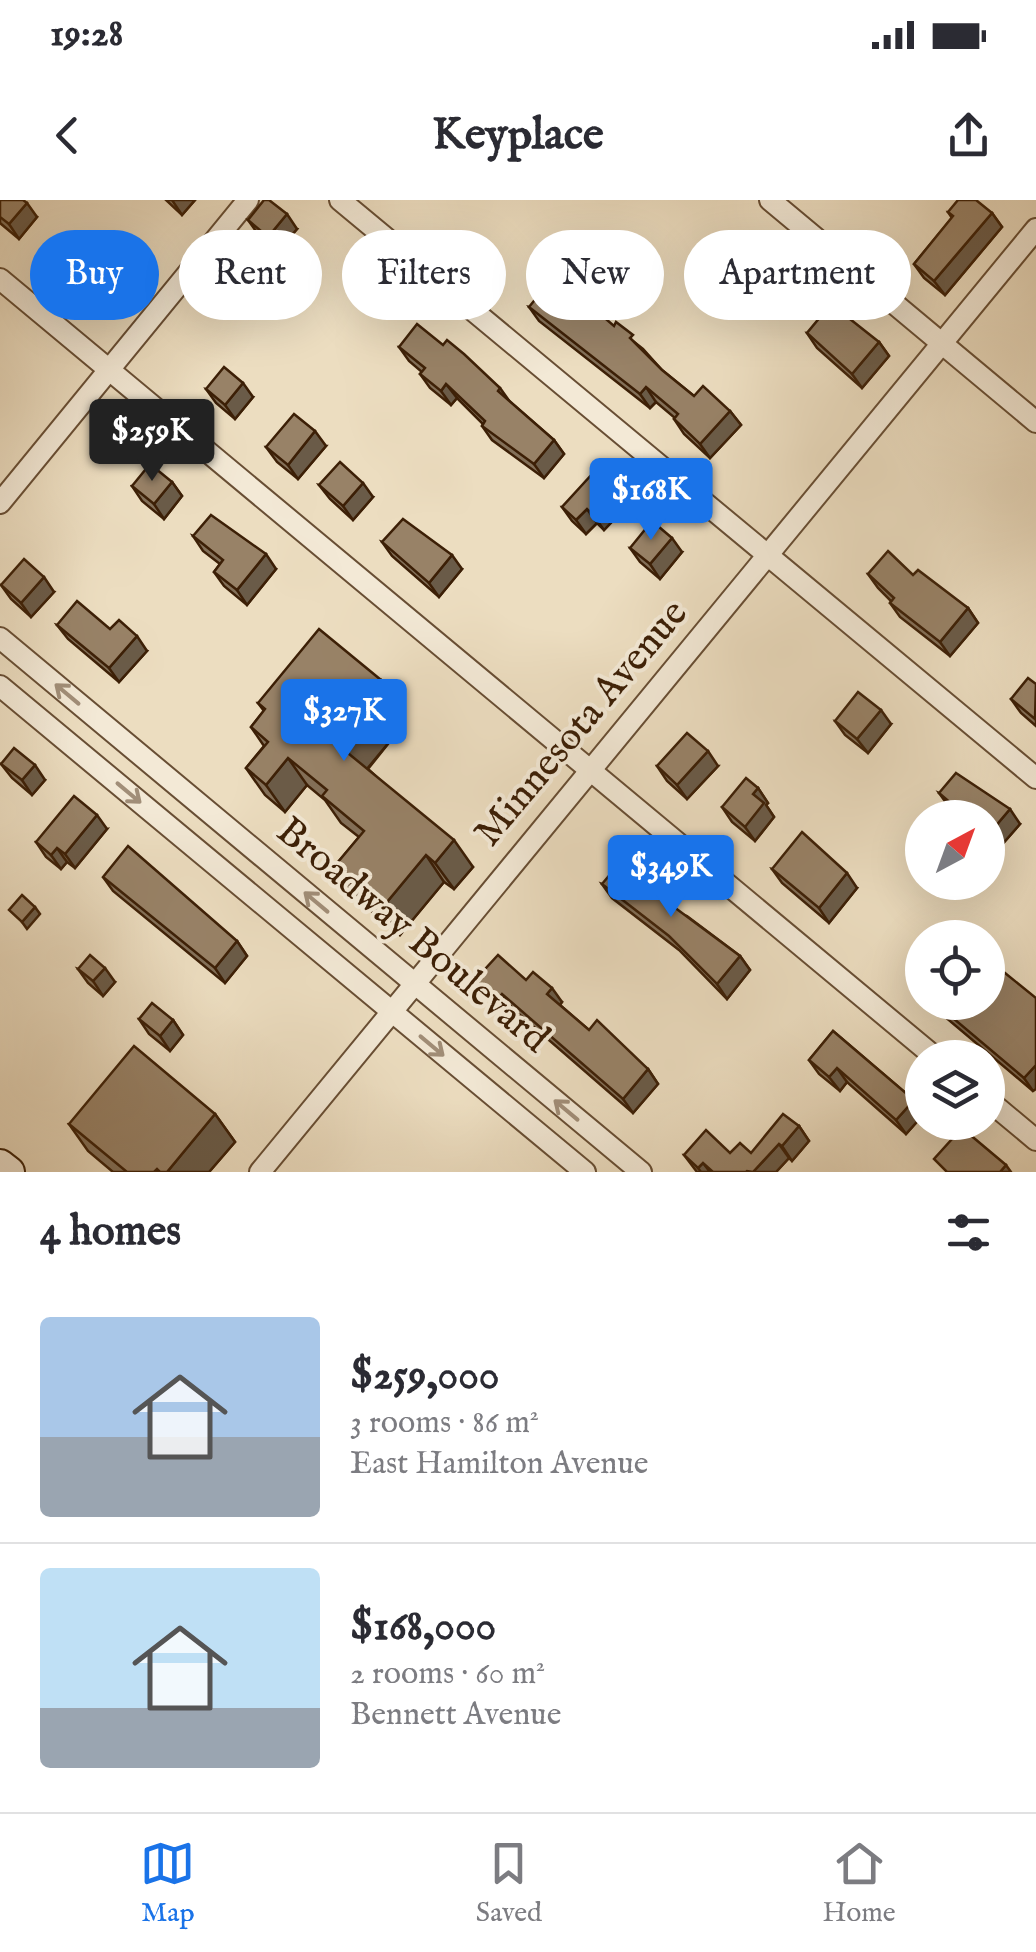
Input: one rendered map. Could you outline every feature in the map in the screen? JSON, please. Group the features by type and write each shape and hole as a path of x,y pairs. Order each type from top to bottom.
{"main road":[{"path":"0,1164 9,1172"}],"street":[{"path":"0,503 248,200"},
{"path":"340,200 1036,778"},
{"path":"770,200 1036,422"},
{"name":"Minnesota Avenue","path":"260,1172 1036,229"},
{"path":"0,279 914,1040"},
{"name":"Broadway Boulevard","path":"0,638 641,1172"},
{"name":"Broadway Boulevard","path":"0,686 585,1172"},
{"path":"1005,1114 1036,1140"}],"building":[{"path":"0,200 27,203 9,224 0,217"},
{"path":"264,200 287,214 274,230 260,230 248,220"},
{"path":"958,200 976,200 992,213 934,281 914,264 953,216 948,212"},
{"path":"546,320 607,320 614,326 616,322 633,335 630,338 662,370 694,396 703,386 730,411 700,444 674,419 678,414 646,387 640,394"},
{"path":"818,320 851,320 879,342 852,374 807,333"},
{"path":"417,324 443,345 447,340 464,354 500,388 498,391 554,440 534,464 482,426 485,421 446,384 441,391 420,374 425,368 399,347"},
{"path":"224,367 243,383 225,405 206,389"},
{"path":"294,414 315,431 288,465 266,447"},
{"path":"340,462 363,483 343,506 319,485"},
{"path":"150,464 172,482 154,504 132,486"},
{"path":"594,472 616,492 594,516 587,509 576,520 562,507"},
{"path":"211,515 266,554 237,590 214,572 223,560 193,536"},
{"path":"403,519 452,555 429,583 382,542"},
{"path":"652,521 672,538 650,564 630,548"},
{"path":"888,551 913,575 918,570 968,608 940,642 890,603 894,598 868,574"},
{"path":"24,559 44,577 21,603 1,585"},
{"path":"77,601 110,629 119,620 137,636 109,668 57,625"},
{"path":"319,629 381,680 374,688 385,698 343,749 454,840 435,863 426,855 382,908 333,868 364,831 322,796 327,790 288,758 266,785 246,768 268,742 251,727 265,709 258,703"},
{"path":"1028,678 1036,684 1035,719 1011,699"},
{"path":"858,692 881,710 857,739 835,721"},
{"path":"687,733 708,751 677,785 657,766"},
{"path":"14,748 35,765 22,780 1,764"},
{"path":"956,773 996,800 947,800 939,793"},
{"path":"746,778 758,788 753,794 764,803 745,827 722,807"},
{"path":"74,796 97,815 65,854 57,848 51,855 36,842"},
{"path":"802,832 847,873 819,908 772,869"},
{"path":"128,846 237,941 215,968 103,877"},
{"path":"623,859 677,903 674,907 740,956 717,984 669,936 602,884"},
{"path":"22,895 35,907 22,922 9,910"},
{"path":"90,955 105,968 93,981 78,969"},
{"path":"498,955 526,980 533,972 552,988 547,994 589,1030 597,1020 648,1069 623,1099 502,994 497,1000 475,980"},
{"path":"1005,973 1036,998 1036,1065 1024,1078 1005,1062 1005,1040 979,1040 955,1020 1005,1020"},
{"path":"152,1003 173,1020 160,1036 139,1019"},
{"path":"833,1031 905,1092 905,1110 896,1120 837,1068 829,1077 809,1060"},
{"path":"134,1046 215,1114 167,1172 127,1172 69,1124"},
{"path":"783,1114 799,1126 753,1172 713,1172 703,1163 698,1168 684,1155 706,1130 730,1153 740,1143 751,1153"},
{"path":"951,1140 976,1140 1006,1165 1000,1172 947,1172 934,1159"}]}
